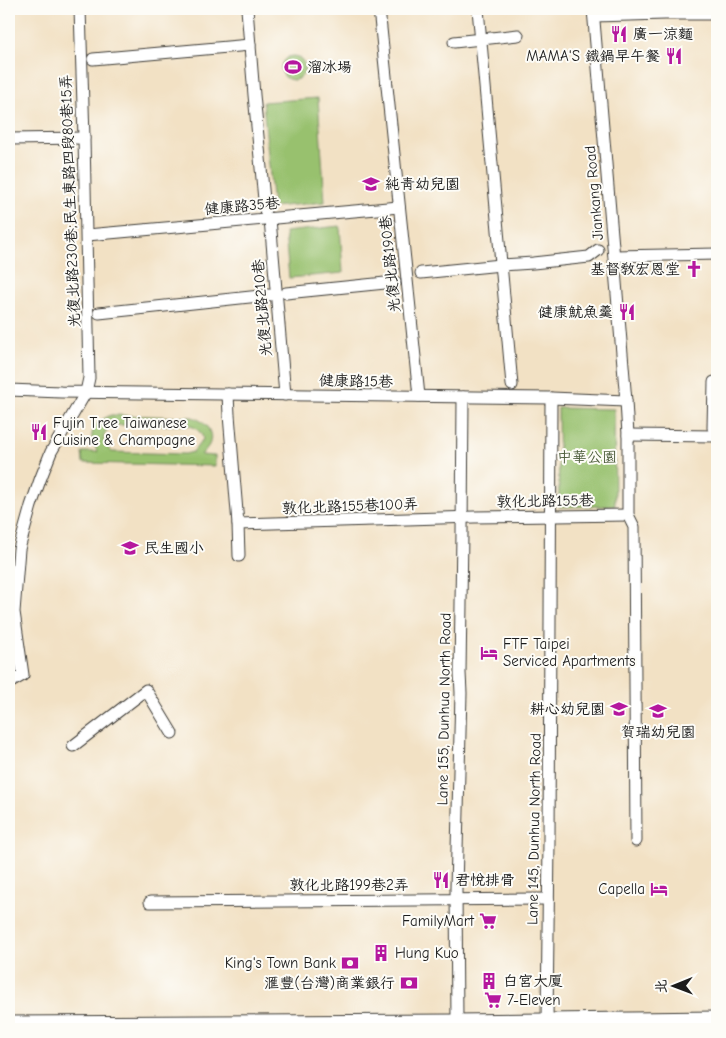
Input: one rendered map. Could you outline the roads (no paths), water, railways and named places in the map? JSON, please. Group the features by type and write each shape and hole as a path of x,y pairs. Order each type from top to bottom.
{"main road":[{"path":"9,1024 187,1026 456,1025 547,1021 717,1019"}],"street":[{"name":"光復北路230巷;民生東路四段80巷15弄","path":"80,9 89,378 86,392"},
{"name":"光復北路210巷","path":"246,9 285,395"},
{"name":"光復北路190巷","path":"379,9 419,396"},
{"path":"478,9 512,385"},
{"path":"594,12 717,14"},
{"name":"Jiankang Road","path":"594,12 626,401 628,515 634,528 636,841"},
{"path":"454,42 518,35"},
{"path":"93,59 250,45"},
{"path":"9,140 84,138"},
{"name":"健康路35巷","path":"86,235 268,215 399,207"},
{"path":"421,274 589,258 598,250"},
{"path":"614,256 717,254"},
{"path":"286,293 395,282"},
{"path":"98,313 269,295"},
{"path":"628,435 715,432 714,382"},
{"name":"健康路15巷","path":"9,390 551,398 626,401"},
{"path":"9,683 23,676 14,612 19,549 34,498 51,452 86,392"},
{"path":"228,394 239,556"},
{"name":"Lane 155, Dunhua North Road","path":"456,1025 463,397"},
{"name":"Lane 145, Dunhua North Road","path":"547,1021 551,398"},
{"name":"敦化北路155巷","path":"462,517 628,515"},
{"name":"敦化北路155巷100弄","path":"238,524 462,517"},
{"path":"72,746 146,690 172,733"},
{"name":"敦化北路199巷2弄","path":"150,902 548,899"}],"place":[{"name":"廣一涼麵","path":"619,34"},
{"name":"MAMA'S 鐵鍋早午餐","path":"674,56"},
{"name":"溜冰場","path":"293,67"},
{"name":"純青幼兒園","path":"371,184"},
{"name":"基督教宏恩堂","path":"694,269"},
{"name":"健康魷魚羹","path":"627,312"},
{"name":"Fujin Tree Taiwanese Cuisine & Champagne","path":"39,432"},
{"name":"民生國小","path":"130,548"},
{"name":"FTF Taipei Serviced Apartments","path":"489,653"},
{"name":"耕心幼兒園","path":"619,709"},
{"name":"賀瑞幼兒園","path":"658,711"},
{"name":"君悅排骨","path":"441,880"},
{"name":"Capella","path":"659,889"},
{"name":"FamilyMart","path":"488,921"},
{"name":"Hung Kuo","path":"381,953"},
{"name":"King's Town Bank","path":"350,963"},
{"name":"白宫大厦","path":"489,981"},
{"name":"滙豐(台灣)商業銀行","path":"409,983"},
{"name":"7-Eleven","path":"493,1000"}],"park label":[{"name":"中華公園","path":"587,457"}]}
